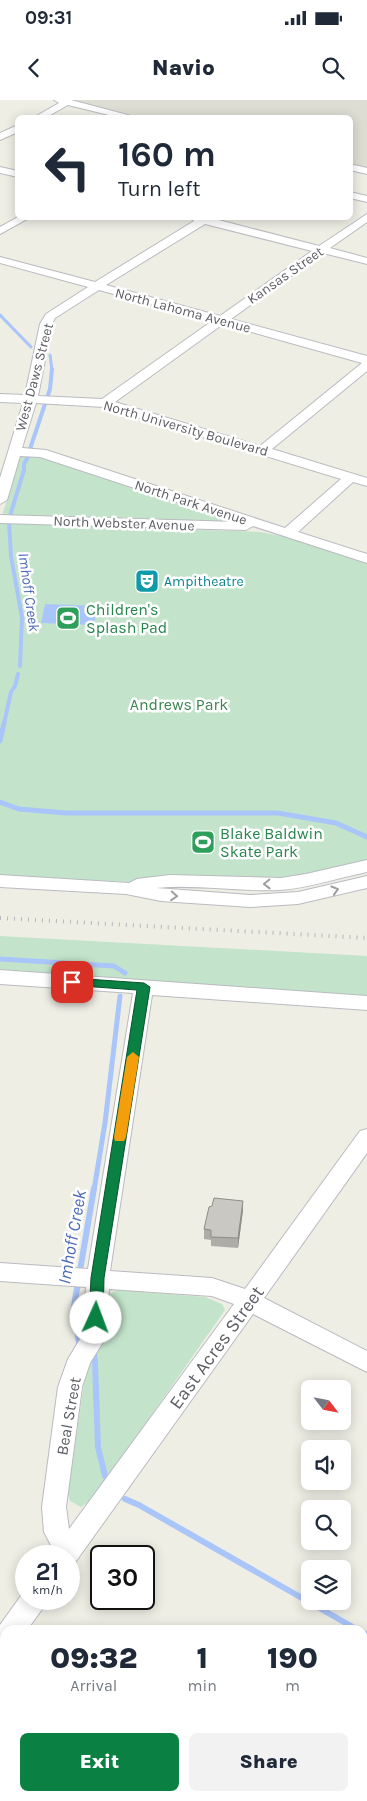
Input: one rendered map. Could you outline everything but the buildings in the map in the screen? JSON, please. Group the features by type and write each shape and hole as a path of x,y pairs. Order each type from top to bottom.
{"street":[{"path":"42,115 63,101 122,115"},
{"path":"0,137 15,130"},
{"path":"353,168 367,171"},
{"path":"0,170 15,173"},
{"path":"353,196 367,198"},
{"name":"Kansas Street","path":"105,403 367,217"},
{"path":"0,231 20,220"},
{"name":"West Daws Street","path":"0,500 14,452 41,400 48,321 59,310 198,220"},
{"path":"209,220 367,261"},
{"name":"North Lahoma Avenue","path":"0,260 367,360"},
{"path":"263,450 367,365"},
{"name":"North University Boulevard","path":"0,398 105,403 367,482"},
{"name":"North Park Avenue","path":"14,452 41,454 59,459 367,559"},
{"path":"283,532 351,477"},
{"name":"North Webster Avenue","path":"0,519 247,526 283,532"},
{"path":"126,888 161,882 192,881 270,884 296,882 367,866"},
{"path":"0,881 126,888 161,895 250,901 319,895 367,882"},
{"path":"0,977 367,1003"},
{"name":"Beal Street","path":"63,1545 57,1532 54,1507 70,1387 80,1360 93,1339 95,1330 92,1277 144,987"},
{"name":"East Acres Street","path":"73,1545 367,1137"},
{"path":"0,1272 212,1286 249,1301 367,1362"},
{"path":"15,1625 26,1610"}],"shaded area":[{"path":"66,100 367,100 367,168 353,165 353,115 134,115"}],"green space":[{"path":"20,456 42,457 232,519 232,523 2,516"},
{"name":"Andrews Park","path":"0,524 260,532 286,537 367,563 367,863 289,879 161,879 127,882 0,875"},
{"path":"0,936 367,956 367,996 0,972"},
{"path":"117,1290 205,1297 222,1304 225,1310 99,1490 90,1501 81,1507 70,1501 68,1493 87,1363 110,1294"}],"water":[{"name":"Children's Splash Pad","path":"45,604 97,606 94,625 41,623"}],"waterway":[{"name":"Imhoff Creek","path":"0,315 31,347"},
{"name":"Imhoff Creek","path":"50,355 52,370"},
{"name":"Imhoff Creek","path":"30,449 50,389 52,370"},
{"name":"Imhoff Creek","path":"10,516 24,470 24,464 28,457"},
{"name":"Imhoff Creek","path":"9,522 11,556 22,618 20,666"},
{"name":"Imhoff Creek","path":"4,724 11,692 15,686 18,674"},
{"name":"Imhoff Creek","path":"0,741 4,723"},
{"path":"0,802 19,809 66,813 278,813 336,823 367,837"},
{"name":"Imhoff Creek","path":"0,959 114,966 125,973"},
{"name":"Imhoff Creek","path":"94,1190 105,1123 120,996"},
{"name":"Imhoff Creek","path":"82,1345 79,1343 74,1306 94,1188"},
{"name":"Imhoff Creek","path":"91,1352 94,1354 95,1362 98,1447 105,1476"},
{"name":"Imhoff Creek","path":"125,1499 139,1505 349,1625"}],"railway":[{"path":"0,918 367,938"}],"slow traffic":[{"path":"120,1137 133,1057"}],"place":[{"name":"Ampitheatre","path":"147,581"},
{"name":"Children's Splash Pad","path":"68,618"},
{"name":"Blake Baldwin Skate Park","path":"203,842"}],"route":[{"path":"72,982 144,987 98,1278 96,1318"}]}
